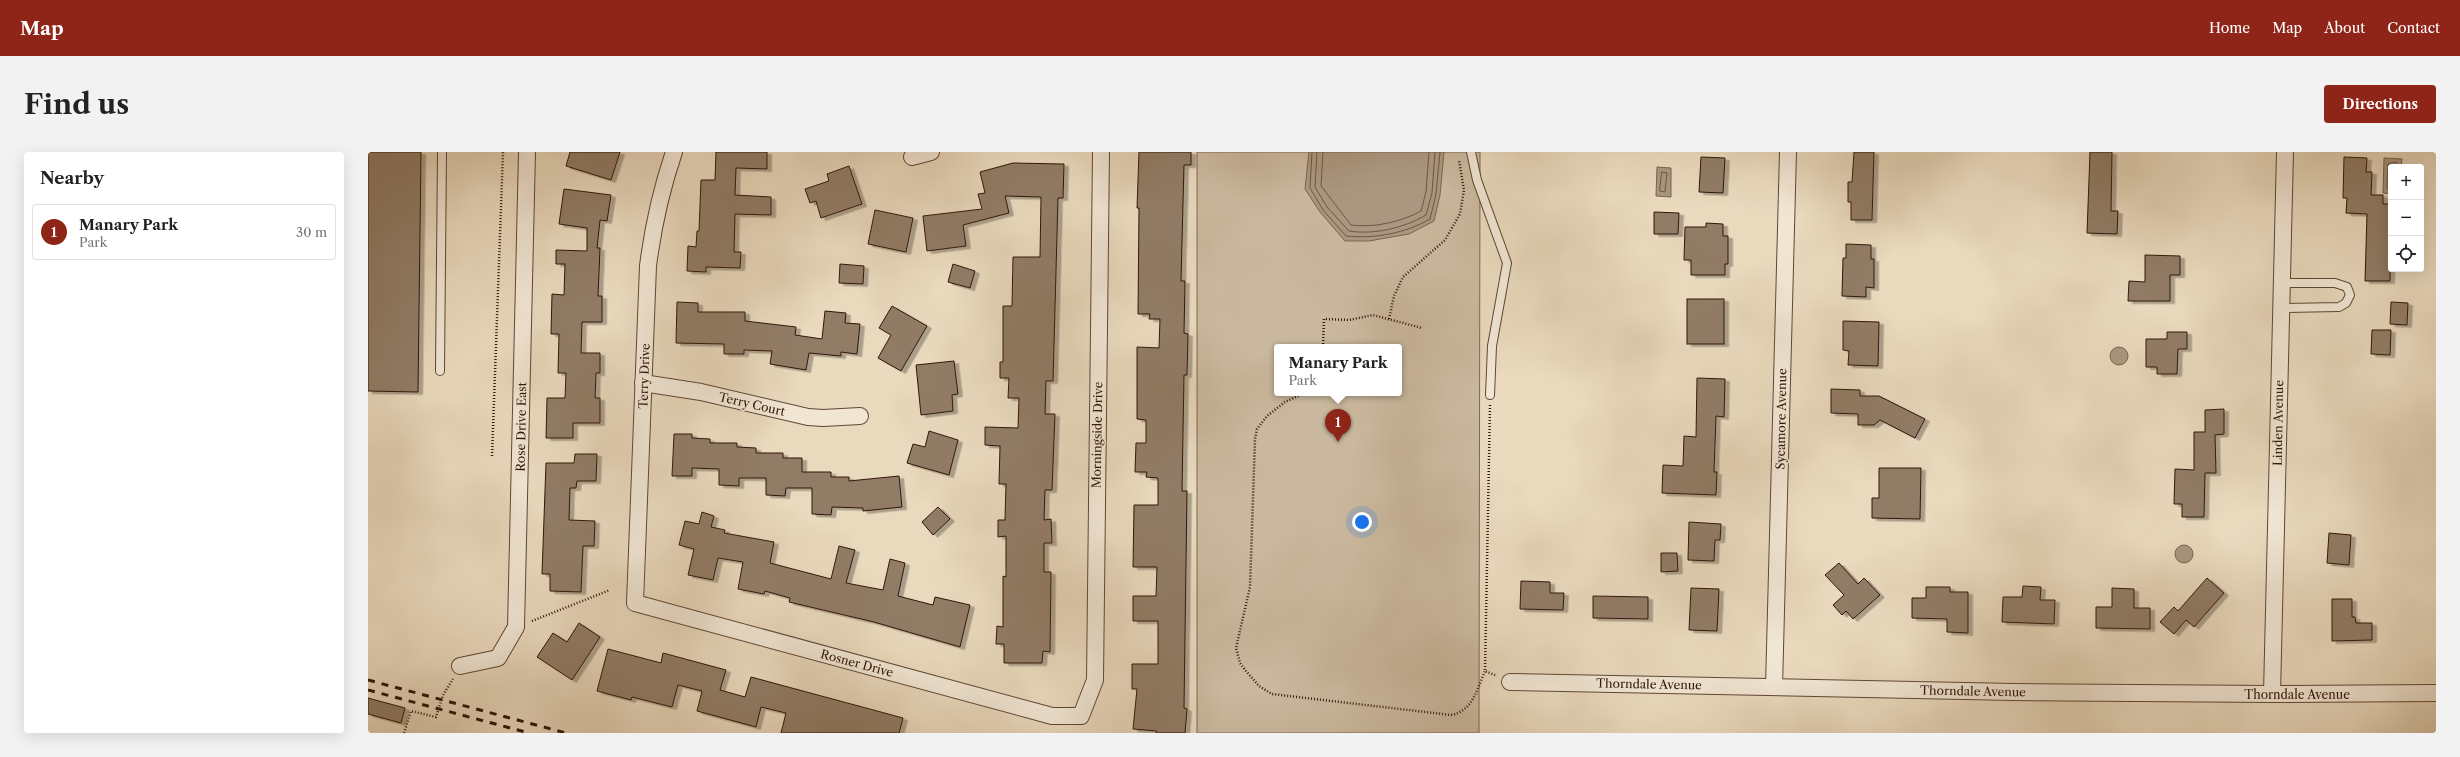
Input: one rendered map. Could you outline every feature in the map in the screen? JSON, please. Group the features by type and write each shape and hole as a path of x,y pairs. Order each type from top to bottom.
{"street":[{"name":"Rose Drive East","path":"460,666 498,658 516,627 527,152"},
{"name":"Terry Drive","path":"634,603 648,266 652,232 662,188 674,152"},
{"path":"912,158 932,152"},
{"name":"Morningside Drive","path":"1081,716 1094,680 1101,152"},
{"name":"Sycamore Avenue","path":"1774,687 1788,152"},
{"name":"Linden Avenue","path":"2272,694 2285,152"},
{"name":"Terry Court","path":"643,384 701,392 808,417 823,418 860,416"},
{"name":"Rosner Drive","path":"634,603 1052,716 1081,716"},
{"name":"Thorndale Avenue","path":"1510,682 2272,694 2436,692"}],"lane":[{"path":"440,371 442,152"},
{"path":"1471,152 1477,180 1507,263 1492,346 1490,395"},
{"path":"2281,308 2339,307 2346,303 2350,294 2347,286 2336,283 2282,283"}],"path":[{"path":"492,456 503,152"},
{"path":"1389,319 1394,296 1403,277 1445,240 1460,214 1464,190 1459,158"},
{"path":"1323,344 1324,320 1348,320 1373,315 1422,328"},
{"path":"1299,396 1275,409 1257,429 1253,467 1250,587 1236,641 1237,655 1243,667 1256,683 1272,694 1451,715 1457,714 1468,706 1485,671 1490,395"},
{"path":"516,627 610,590"},
{"path":"1485,671 1510,682"},
{"path":"404,733 411,711 436,717 443,695"}],"shaded area":[{"path":"1197,152 1480,152 1479,733 1197,733"}],"water":[{"path":"1309,152 1444,152 1440,195 1434,221 1409,234 1369,241 1345,241 1320,212 1305,189"},
{"path":"2384,158 2402,159 2401,164 2388,164 2388,194 2383,193"},
{"path":"1657,167 1671,168 1671,197 1656,196"},
{"path":"2119,347 2125,350 2128,356 2125,362 2119,365 2113,362 2110,356 2113,350"},
{"path":"2184,545 2190,548 2193,554 2190,560 2184,563 2178,560 2175,554 2178,548"}],"building":[{"path":"368,152 421,152 418,392 368,391"},
{"path":"570,152 620,152 611,180 566,166"},
{"path":"716,152 767,152 767,169 736,168 735,195 771,197 771,215 735,214 734,252 741,252 740,268 706,267 706,272 687,271 688,246 696,247 697,231 699,231 701,180 715,180"},
{"path":"1139,152 1191,152 1191,165 1184,165 1181,281 1185,281 1184,333 1188,334 1187,375 1184,375 1182,491 1187,491 1184,708 1187,709 1185,733 1156,733 1157,731 1133,729 1137,689 1132,689 1132,664 1158,664 1158,621 1133,621 1133,596 1156,596 1157,567 1133,567 1134,505 1158,505 1158,478 1146,477 1147,472 1135,472 1136,443 1146,443 1146,420 1137,419 1137,347 1159,348 1160,319 1149,319 1150,314 1138,314 1139,208 1137,208"},
{"path":"1854,152 1874,152 1872,220 1851,220 1851,202 1848,202 1848,182 1852,182"},
{"path":"2090,152 2112,152 2111,211 2118,211 2117,234 2087,233"},
{"path":"1701,157 1725,158 1723,193 1699,192"},
{"path":"2344,157 2367,158 2366,172 2372,172 2371,195 2383,195 2383,204 2388,204 2388,272 2390,272 2390,281 2365,281 2367,214 2346,213 2347,198 2343,198"},
{"path":"1013,163 1064,164 1063,198 1058,198 1053,381 1046,381 1045,414 1055,414 1052,490 1045,490 1044,520 1051,519 1052,543 1044,543 1044,572 1051,572 1050,652 1043,651 1042,663 1004,663 1004,644 996,644 997,626 1003,627 1003,576 1006,577 1006,536 998,537 998,520 1005,520 1006,484 999,484 1000,446 985,445 985,427 1018,428 1019,398 1008,398 1009,378 1000,378 1000,362 1003,362 1003,306 1012,306 1013,257 1040,257 1041,197 1005,196 1009,213 963,225 966,246 927,251 923,216 982,209 978,194 985,193 980,172"},
{"path":"849,166 862,204 821,218 816,201 810,203 805,189 829,181 827,174"},
{"path":"564,189 611,195 607,221 600,220 597,248 600,248 598,296 602,296 602,322 582,322 581,353 600,353 600,373 596,373 595,398 600,398 600,423 573,423 573,438 546,438 547,398 565,398 566,373 558,373 559,334 551,334 552,294 564,295 565,264 556,264 556,250 587,251 587,228 559,224"},
{"path":"875,210 913,218 906,252 868,244"},
{"path":"1654,212 1679,213 1678,234 1654,234"},
{"path":"1706,223 1723,224 1723,236 1728,236 1728,264 1725,264 1725,275 1691,275 1691,260 1684,260 1685,227 1706,227"},
{"path":"1846,244 1871,245 1871,259 1874,259 1874,288 1866,287 1866,297 1842,296 1843,258 1846,258"},
{"path":"2145,255 2180,256 2180,275 2170,275 2170,301 2128,301 2129,281 2145,282"},
{"path":"840,264 864,266 863,284 839,283"},
{"path":"953,264 975,271 970,288 948,282"},
{"path":"1687,299 1724,299 1724,344 1687,344"},
{"path":"677,302 698,303 698,312 745,312 745,321 796,327 795,335 822,339 825,311 846,313 845,323 860,324 857,354 841,352 841,356 809,353 806,370 770,364 772,351 744,350 744,354 724,354 724,344 676,343"},
{"path":"2391,302 2408,303 2407,325 2390,324"},
{"path":"892,306 927,326 901,371 878,358 891,335 879,328"},
{"path":"1843,321 1879,322 1878,366 1848,365 1849,351 1843,350"},
{"path":"2372,330 2391,330 2390,355 2371,354"},
{"path":"2167,332 2187,332 2187,349 2178,349 2177,374 2157,374 2157,367 2146,367 2146,339 2167,339"},
{"path":"954,361 958,394 952,395 953,411 921,415 916,365"},
{"path":"1697,378 1725,379 1724,417 1716,416 1714,472 1717,472 1716,495 1662,493 1663,465 1683,466 1684,436 1696,437"},
{"path":"1831,389 1860,390 1860,396 1879,396 1925,419 1915,438 1880,420 1874,425 1858,425 1858,414 1831,413"},
{"path":"2224,409 2224,434 2215,435 2216,473 2205,473 2204,517 2182,517 2182,504 2174,504 2175,469 2194,470 2194,432 2205,432 2205,410"},
{"path":"929,431 958,440 949,475 907,463 913,444 925,447"},
{"path":"674,434 692,434 692,438 710,439 710,443 737,443 737,447 756,448 756,453 783,453 783,458 802,458 802,472 831,472 831,477 849,477 849,481 899,476 902,507 863,511 863,508 832,507 831,515 812,514 812,488 786,488 785,496 766,495 766,478 739,478 739,486 719,485 719,469 692,468 692,476 672,476"},
{"path":"575,454 597,454 596,481 577,481 576,488 570,488 569,520 595,521 594,546 583,546 581,592 550,591 550,574 542,574 546,463 574,463"},
{"path":"1879,468 1921,468 1920,519 1872,518 1872,498 1879,498"},
{"path":"938,507 950,519 933,535 922,522"},
{"path":"702,512 714,516 711,527 725,530 724,533 774,542 770,563 831,579 839,546 855,550 846,583 883,590 890,559 905,563 898,596 933,605 935,597 970,605 960,647 874,622 789,602 790,598 765,591 764,594 738,589 743,562 718,558 713,580 688,575 694,549 679,545 685,521 699,524"},
{"path":"1689,522 1721,524 1720,540 1715,540 1714,561 1688,560"},
{"path":"2329,533 2351,535 2349,565 2327,563"},
{"path":"1661,553 1677,553 1678,571 1661,572"},
{"path":"1839,563 1858,584 1864,578 1880,595 1853,619 1846,611 1842,615 1833,605 1844,595 1825,575"},
{"path":"2207,578 2224,593 2194,627 2186,620 2174,634 2160,622 2174,607 2178,611"},
{"path":"1521,581 1550,582 1550,593 1564,593 1563,610 1520,609"},
{"path":"2023,586 2041,587 2040,600 2055,600 2054,624 2002,622 2003,597 2022,597"},
{"path":"1926,587 1950,587 1950,592 1968,592 1968,633 1947,632 1947,619 1912,618 1912,598 1926,598"},
{"path":"1691,588 1719,589 1717,631 1689,630"},
{"path":"2112,588 2134,589 2134,608 2150,608 2150,629 2096,628 2096,607 2112,607"},
{"path":"1593,596 1648,597 1648,619 1593,618"},
{"path":"2332,599 2352,599 2352,617 2355,617 2356,623 2372,623 2372,640 2332,641"},
{"path":"579,623 600,637 572,680 537,657 553,633 567,642"},
{"path":"608,649 661,663 663,653 726,670 720,690 745,697 751,677 903,718 899,733 781,733 786,713 761,707 756,727 697,711 702,691 678,685 672,707 632,697 631,700 597,691"},
{"path":"368,698 405,708 401,723 368,714"}],"railway":[{"path":"368,680 566,733"},
{"path":"368,690 529,733"}],"place":[{"name":"Manary Park","path":"1338,442"}]}
